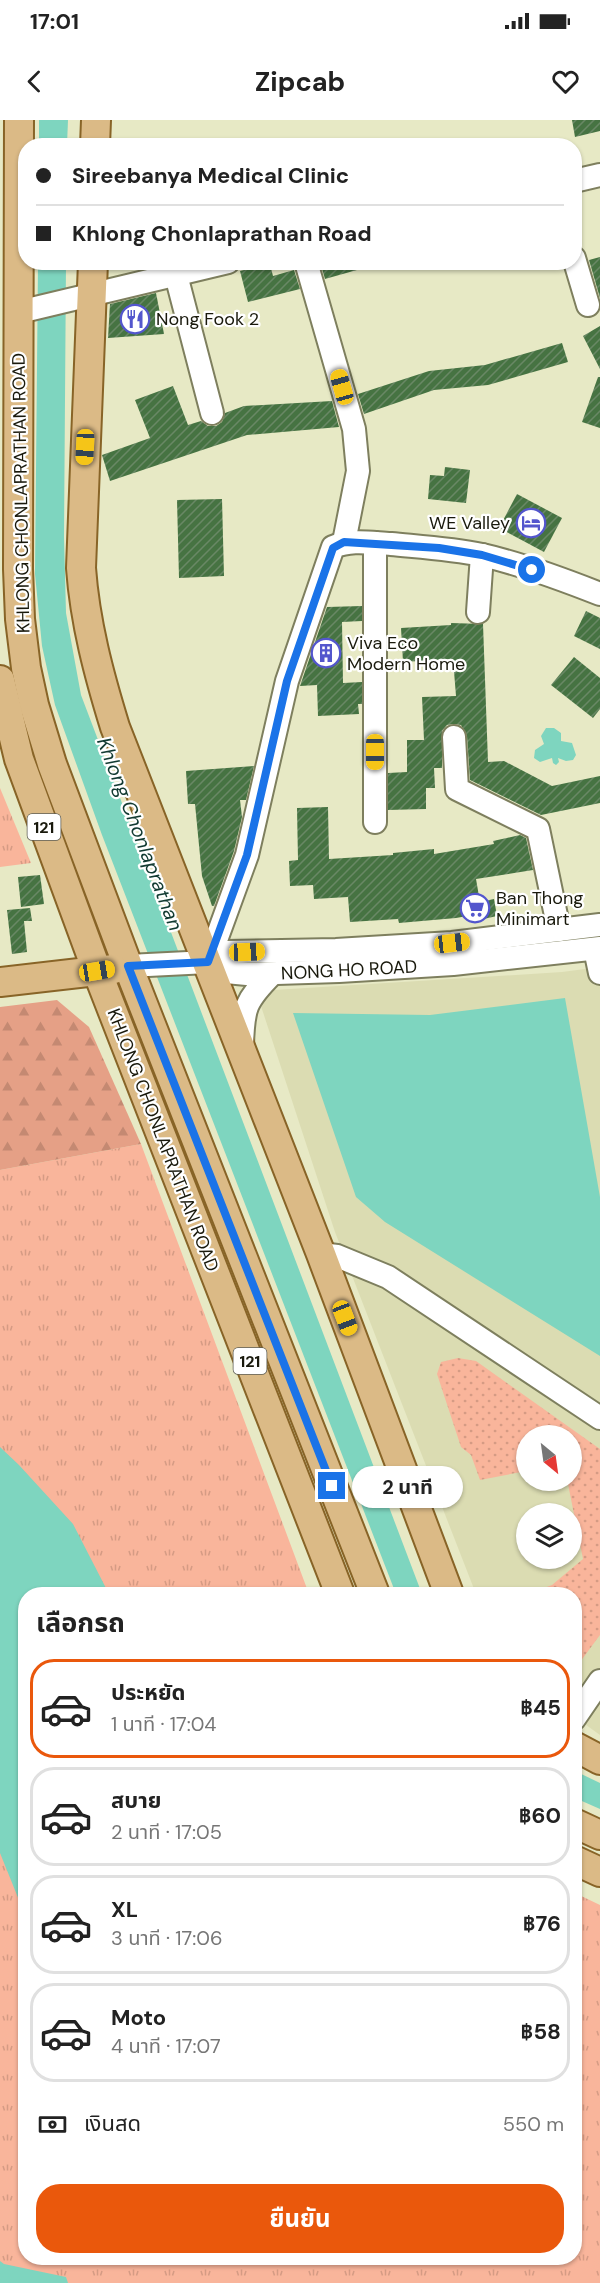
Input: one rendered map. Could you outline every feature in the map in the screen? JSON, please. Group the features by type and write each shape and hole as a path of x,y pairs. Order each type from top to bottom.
{"main road":[{"name":"KHLONG CHONLAPRATHAN ROAD","path":"19,120 9,231 19,312 18,569 20,619 26,668 34,705 52,764 128,966 372,1587"},
{"path":"95,138 96,120"},
{"path":"93,270 81,512 81,568 83,599 96,666 115,727 321,1254 446,1587"},
{"name":"KHLONG CHONLAPRATHAN ROAD","path":"0,680 19,759 97,971 337,1587"},
{"path":"0,982 128,966"},
{"path":"582,1750 600,1760"},
{"path":"582,1826 600,1835"},
{"path":"582,1864 600,1872"}],"street":[{"path":"582,179 600,175"},
{"path":"19,312 196,270"},
{"path":"308,270 354,429 358,471 344,542"},
{"path":"578,270 588,305"},
{"path":"176,275 212,413"},
{"path":"208,962 247,855 287,681 333,548 344,542 375,543 439,548 482,555 567,581 600,594"},
{"path":"375,543 375,822"},
{"path":"478,612 482,555"},
{"path":"454,737 457,789 538,829 559,930"},
{"name":"NONG HO ROAD","path":"128,966 208,962 226,952 336,950 452,943 600,925"},
{"path":"597,949 600,973"},
{"name":"NONG HO ROAD","path":"208,962 226,972 272,974 453,964 597,949"},
{"path":"242,1051 242,1018 248,1000 272,974"},
{"path":"321,1254 337,1256 388,1277 600,1418"},
{"path":"582,1707 600,1681"}],"shaded area":[{"path":"600,967 600,1735 582,1722 582,1587 473,1587 335,1232 260,1003 274,990 562,972"}],"green space":[{"path":"0,788 31,863 0,867"},
{"path":"57,1000 89,1027 141,1144 0,1170 0,1007"},
{"path":"141,1144 306,1587 18,1587 18,2265 582,2265 582,1896 600,1905 600,2283 0,2283 0,1170"},
{"path":"458,1358 476,1361 566,1425 516,1425 516,1473 480,1480 471,1455 461,1447 437,1374 441,1362"},
{"path":"582,1436 600,1449 600,1635 582,1659 582,1587 547,1587 571,1569 582,1569 582,1503 572,1503 569,1491 582,1491"}],"water":[{"path":"39,120 68,120 67,138 39,138"},
{"path":"38,270 66,270 64,537 66,613 81,695 419,1587 393,1587 102,835 55,705 42,646 35,574"},
{"path":"546,728 554,728 561,733 561,741 572,743 576,755 573,760 566,761 558,758 559,762 556,765 552,758 540,762 534,758 535,750 544,744 541,736"},
{"path":"565,998 600,1197 600,1356 385,1222 356,1197 293,1013 430,1015"},
{"path":"0,1447 73,1524 105,1587 18,1587 18,1898 0,1853"},
{"path":"582,1774 600,1783 600,1809 582,1801"},
{"path":"0,2261 4,2264 66,2277 68,2283 0,2283"}],"building":[{"path":"572,120 600,120 600,131 575,137"},
{"path":"600,257 600,298 589,260"},
{"path":"272,270 273,276 294,270 300,289 248,302 240,271"},
{"path":"322,270 357,270 325,279"},
{"name":"Nong Fook 2","path":"156,293 164,334 108,338 110,304"},
{"path":"600,326 600,369 583,336"},
{"path":"562,343 568,362 488,385 434,390 364,414 358,394 429,371 485,365"},
{"path":"598,377 600,377 600,428 582,422"},
{"path":"173,386 188,425 201,421 208,426 216,426 222,422 225,413 244,406 332,401 339,427 247,435 110,481 102,455 150,438 135,400"},
{"path":"445,467 470,470 466,503 428,499 430,475 444,476"},
{"name":"WE Valley","path":"517,494 562,518 544,552 499,528"},
{"path":"222,499 224,576 179,578 177,500"},
{"name":"Viva Eco Modern Home","path":"362,606 362,621 342,622 343,683 362,682 362,704 358,704 359,714 318,716 317,685 300,686 327,607"},
{"path":"586,611 600,618 600,649 574,636"},
{"path":"451,623 483,624 488,762 504,761 552,786 600,776 600,803 541,815 470,780 467,736 461,725 454,724 447,725 442,731 442,768 434,768 435,788 426,788 426,809 388,810 388,773 407,772 407,740 424,740 422,697 456,696 453,659 403,662 401,628 451,625"},
{"path":"574,657 600,678 600,709 593,718 551,685"},
{"path":"254,766 246,800 240,800 242,817 234,851 214,906 212,906 202,876 195,804 188,804 186,771"},
{"path":"328,807 329,859 393,855 393,853 434,849 434,854 494,844 493,841 520,835 526,838 533,870 476,879 480,902 494,899 497,916 479,920 478,914 399,923 398,919 350,922 348,897 314,899 313,885 290,886 289,861 298,860 297,808"},
{"path":"40,875 44,904 21,907 18,877"},
{"path":"30,908 32,921 24,921 27,952 12,954 7,910"}],"place":[{"name":"Nong Fook 2","path":"135,319"},
{"name":"WE Valley","path":"531,523"},
{"name":"Viva Eco Modern Home","path":"326,653"},
{"name":"Ban Thong Minimart","path":"475,908"}],"route":[{"path":"332,1486 128,966 208,962 247,855 287,681 333,548 344,542 439,548 482,555 532,570"}],"water label":[{"name":"Khlong Chonlaprathan","path":"140,834"}]}
